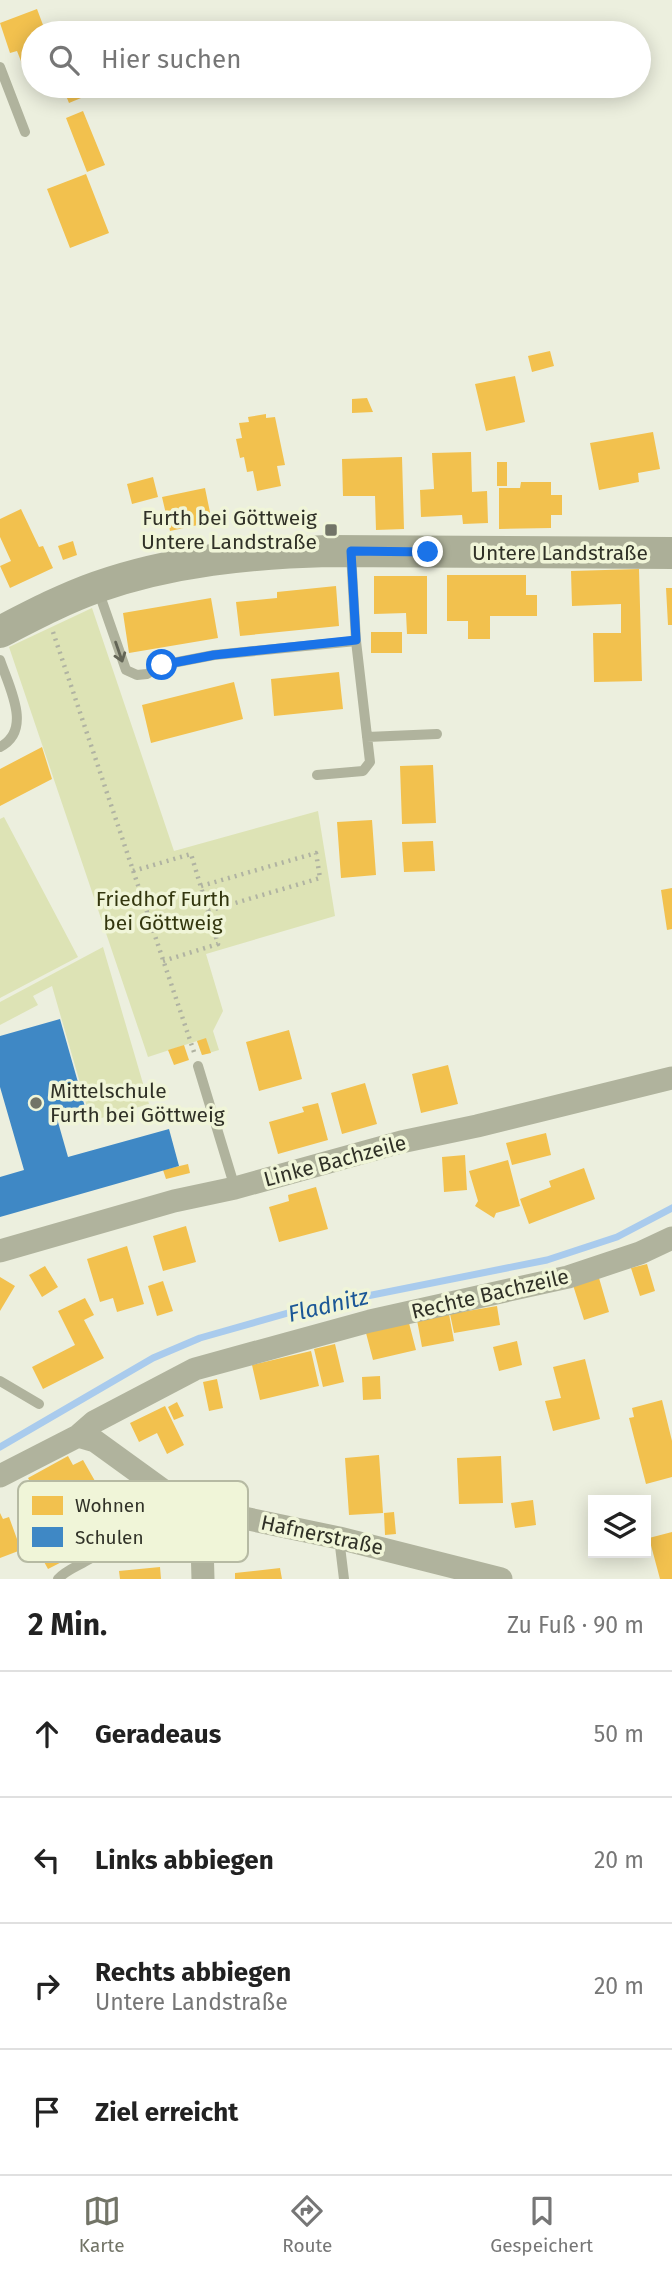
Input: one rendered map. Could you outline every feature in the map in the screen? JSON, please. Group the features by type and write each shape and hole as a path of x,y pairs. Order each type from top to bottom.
{"street":[{"name":"Untere Landstraße","path":"0,632 45,608 97,587 155,571 220,558 289,552 351,551 672,553"},
{"name":"Linke Bachzeile","path":"0,1251 174,1201 235,1188 401,1142 672,1078"},
{"name":"Rechte Bachzeile","path":"0,1476 78,1436 94,1422 195,1369 370,1321 568,1277 640,1253 672,1238"},
{"name":"Hafnerstraße","path":"78,1436 95,1441 150,1481"},
{"name":"Hafnerstraße","path":"248,1524 339,1538 501,1579"}],"lane":[{"path":"0,67 25,132"},
{"path":"317,775 363,771 370,762 356,640 351,551"},
{"path":"97,587 121,660 126,670 137,675 147,674 162,665 214,655 356,640"},
{"path":"0,660 16,709 18,726 11,741 0,747"},
{"path":"367,737 438,734"},
{"path":"198,1066 235,1188"},
{"path":"0,1381 39,1404"},
{"path":"339,1538 344,1579"},
{"path":"58,1579 86,1562"}],"path":[{"path":"51,626 191,1043"},
{"path":"133,871 191,853 218,944 163,961"},
{"path":"201,886 316,853 320,878 208,911"}],"green space":[{"name":"Friedhof Furth bei Göttweig","path":"92,608 174,851 318,811 335,916 206,954 223,1011 213,1031 219,1050 202,1055 197,1041 148,1057 9,647"},
{"path":"4,817 78,957 0,998 0,819"},
{"path":"103,947 149,1104 91,1121 52,986 33,996 38,1005 0,1025 0,1002"}],"building: Wohnen":[{"path":"37,9 42,21 21,21 21,61 17,51 10,53 0,23"},
{"path":"67,98 81,98 69,103"},
{"path":"83,111 105,165 87,172 66,118"},
{"path":"86,174 109,233 70,248 47,189"},
{"path":"550,351 554,366 532,372 528,356"},
{"path":"515,376 525,422 486,431 475,384"},
{"path":"367,398 373,412 352,413 352,399"},
{"path":"266,414 266,418 275,417 285,465 277,466 281,486 257,491 253,471 247,472 244,457 240,458 236,439 242,438 239,423 249,422 248,417"},
{"path":"653,432 660,469 638,473 639,482 599,490 590,443"},
{"path":"471,452 472,492 487,491 488,523 463,524 462,515 421,517 420,490 434,489 432,453"},
{"path":"402,457 404,529 376,530 375,496 343,496 342,459"},
{"path":"497,462 507,462 507,486 497,486"},
{"path":"153,477 158,497 132,504 127,484"},
{"path":"521,482 551,482 551,495 562,495 562,515 551,515 551,528 499,529 499,488 520,488"},
{"path":"205,488 212,522 170,531 162,497"},
{"path":"21,509 39,547 43,546 53,568 10,588 0,566 11,561 0,537 0,519"},
{"path":"73,541 77,555 63,560 58,546"},
{"path":"639,569 642,681 594,682 593,633 621,633 621,604 572,606 571,571"},
{"path":"447,575 526,575 526,595 537,595 537,616 490,616 490,639 468,639 468,621 447,621"},
{"path":"374,576 427,576 427,634 407,634 406,613 374,614"},
{"path":"336,586 339,626 240,636 236,602 277,598 277,592"},
{"path":"666,588 672,588 672,625 668,625"},
{"path":"211,598 218,638 129,653 123,613"},
{"path":"371,632 402,632 402,653 371,653"},
{"path":"339,672 343,709 274,716 271,679"},
{"path":"234,682 243,719 151,743 142,705"},
{"path":"42,747 52,779 0,806 0,769"},
{"path":"433,765 436,823 402,824 400,766"},
{"path":"372,820 376,875 341,878 337,822"},
{"path":"433,841 435,871 404,872 402,842"},
{"path":"672,888 672,929 667,930 661,890"},
{"path":"289,1030 302,1079 259,1091 246,1042"},
{"path":"206,1038 211,1053 202,1055 197,1041"},
{"path":"184,1045 189,1060 174,1065 168,1050"},
{"path":"448,1065 458,1104 421,1113 412,1074"},
{"path":"365,1083 377,1124 342,1134 331,1093"},
{"path":"318,1103 328,1140 278,1154 269,1122 304,1112 302,1107"},
{"path":"546,1133 551,1155 512,1165 506,1143"},
{"path":"465,1155 467,1190 444,1192 442,1157"},
{"path":"508,1160 520,1206 496,1213 494,1218 475,1206 478,1201 469,1171"},
{"path":"188,1164 190,1173 166,1179 163,1170"},
{"path":"584,1168 595,1199 529,1224 520,1199 551,1187 549,1181"},
{"path":"316,1187 328,1229 279,1242 269,1207 289,1201 288,1195"},
{"path":"186,1226 196,1262 163,1271 153,1236"},
{"path":"127,1246 144,1304 117,1312 113,1298 100,1302 87,1259"},
{"path":"647,1264 655,1291 640,1296 631,1268"},
{"path":"45,1266 58,1287 42,1297 29,1275"},
{"path":"0,1277 15,1286 0,1311"},
{"path":"599,1278 609,1312 584,1320 573,1285"},
{"path":"163,1281 173,1311 157,1316 148,1286"},
{"path":"85,1298 94,1315 84,1320 104,1358 43,1389 32,1367 75,1345 58,1311"},
{"path":"497,1306 500,1325 454,1333 450,1314"},
{"path":"449,1314 454,1341 422,1347 417,1320"},
{"path":"409,1323 416,1350 373,1360 366,1333"},
{"path":"517,1341 522,1365 499,1371 493,1347"},
{"path":"335,1344 344,1382 323,1387 314,1349"},
{"path":"311,1351 319,1386 260,1400 252,1365"},
{"path":"585,1359 600,1419 553,1431 545,1401 561,1398 553,1367"},
{"path":"380,1376 381,1399 363,1400 362,1377"},
{"path":"217,1379 223,1408 209,1411 203,1382"},
{"path":"662,1400 672,1441 672,1477 646,1484 629,1418 634,1417 632,1408"},
{"path":"177,1402 184,1416 174,1420 168,1407"},
{"path":"165,1406 184,1445 167,1454 157,1433 139,1442 130,1423"},
{"path":"379,1455 383,1513 349,1515 345,1458"},
{"path":"68,1456 73,1465 83,1460 95,1481 30,1481 28,1478"},
{"path":"501,1456 503,1503 459,1504 457,1458"},
{"path":"533,1500 536,1525 515,1528 511,1503"},
{"path":"394,1512 396,1534 385,1535 384,1513"},
{"path":"0,1513 3,1519 9,1517 18,1542 18,1551 0,1558"},
{"path":"672,1532 672,1579 660,1579 651,1537"},
{"path":"44,1562 62,1562 48,1569"},
{"path":"160,1567 161,1579 120,1579 119,1571"},
{"path":"280,1568 282,1579 235,1579 235,1573"}],"building: Schulen":[{"path":"60,1019 85,1107 56,1115 68,1157 169,1129 179,1166 0,1217 0,1177 24,1170 0,1087 0,1036"}],"waterway":[{"name":"Fladnitz","path":"0,1447 153,1358 200,1338 302,1309 547,1260 617,1237 672,1208"}],"place":[{"name":"Furth bei Göttweig Untere Landstraße","path":"331,530"},
{"name":"Mittelschule Furth bei Göttweig","path":"36,1103"}],"route":[{"path":"162,665 214,655 356,640 351,551 428,552"}]}
